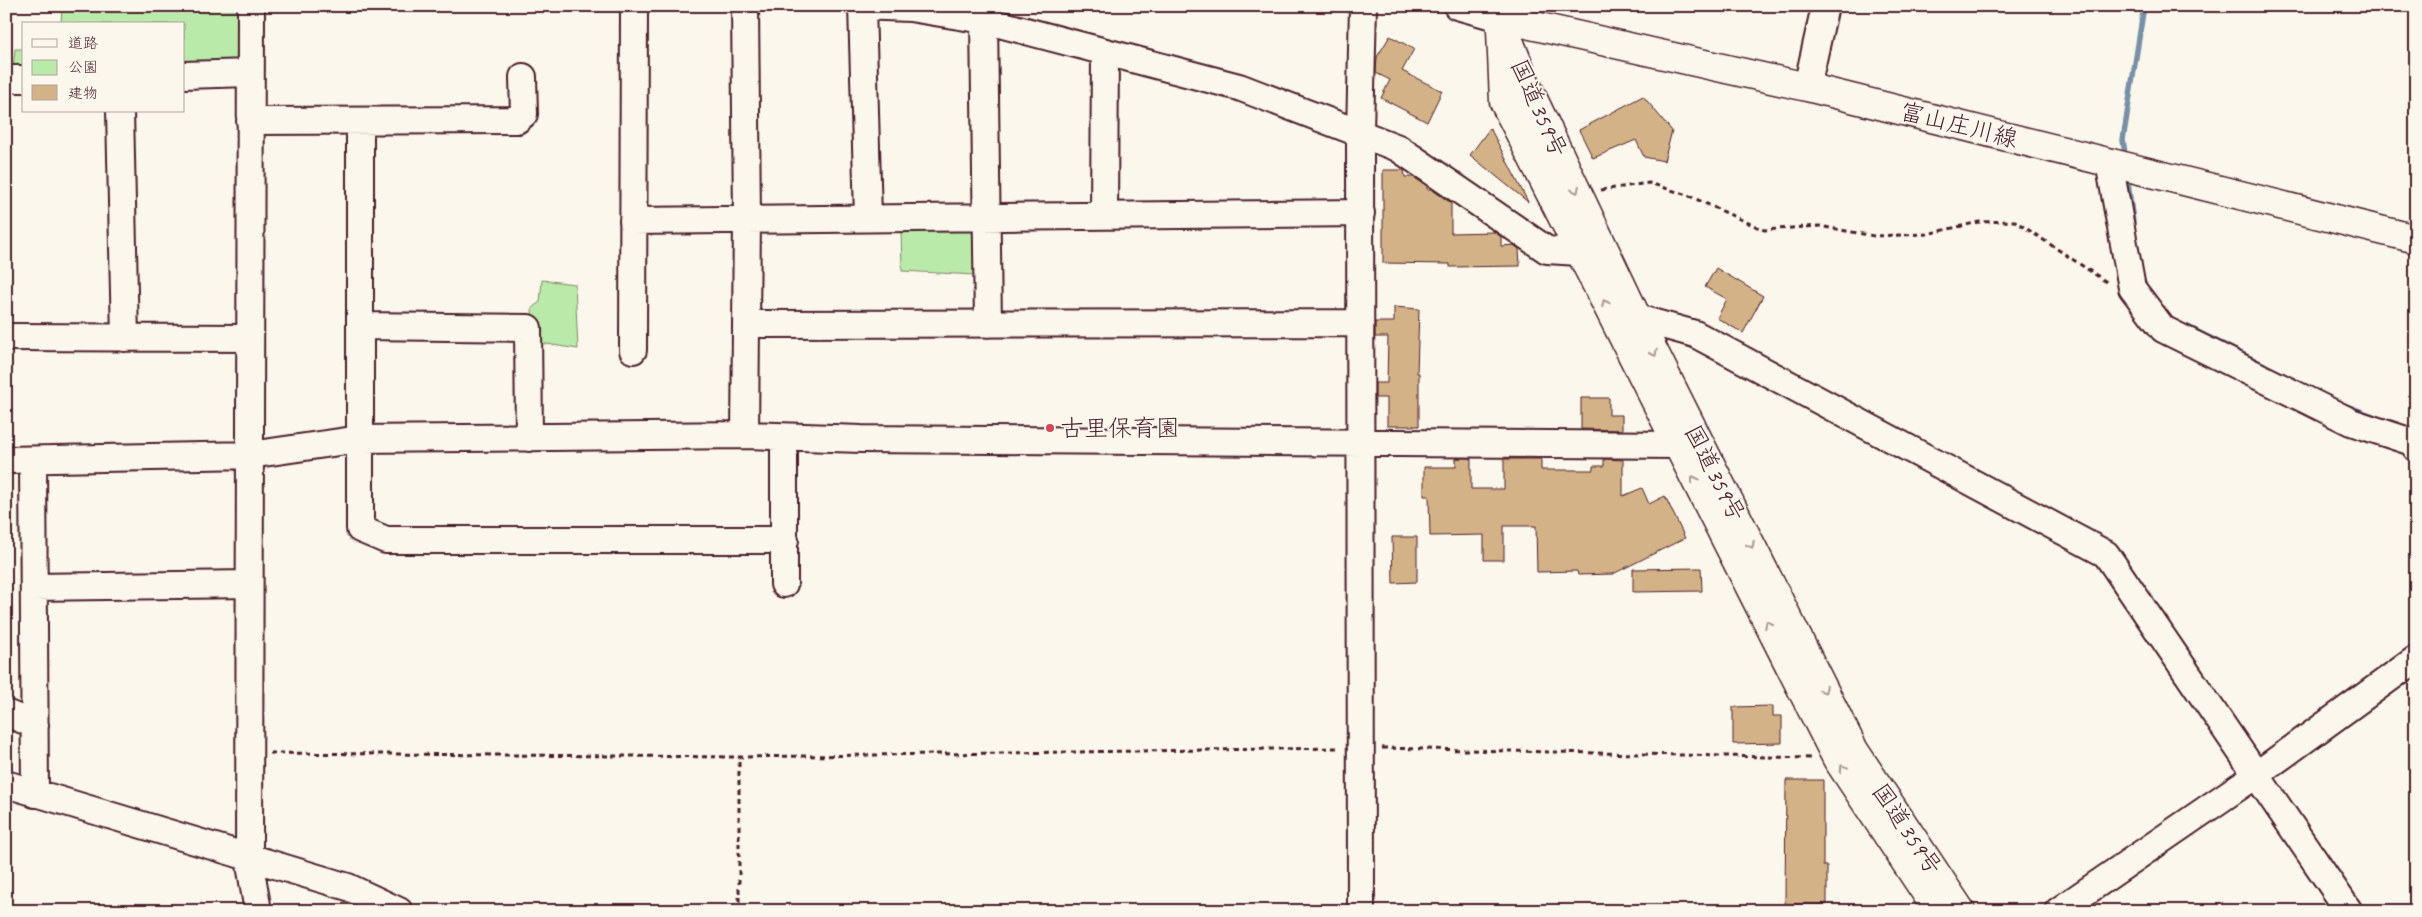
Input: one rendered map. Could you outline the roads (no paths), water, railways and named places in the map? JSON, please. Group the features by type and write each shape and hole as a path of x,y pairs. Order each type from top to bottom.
{"main road":[{"name":"富山庄川線","path":"1500,12 2416,239"},
{"name":"国道359号","path":"1500,12 1526,84 1578,195 1637,318 1854,750 1961,911"},
{"name":"国道359号","path":"1500,12 1504,102 1836,759 1938,911"}],"street":[{"path":"250,6 249,859 258,911"},
{"path":"633,350 634,6"},
{"path":"745,6 747,219 745,435"},
{"path":"868,218 861,6 910,8 984,20 1239,87 1398,148 1547,250 1579,252"},
{"path":"1361,911 1360,132 1364,6"},
{"path":"1457,6 1500,12"},
{"path":"1807,87 1825,6"},
{"path":"984,20 988,324"},
{"path":"1104,215 1105,52"},
{"path":"185,75 250,73"},
{"path":"250,121 517,120 524,114 523,77"},
{"path":"6,80 22,79"},
{"path":"120,112 125,338"},
{"path":"360,121 360,528 386,540 785,540"},
{"path":"2109,162 2132,288 2163,329 2351,422 2414,445"},
{"path":"634,221 1361,213"},
{"path":"1637,318 1695,334 2106,554 2349,911"},
{"path":"746,324 1360,322"},
{"path":"360,326 528,328 529,438"},
{"path":"6,337 250,338"},
{"path":"6,460 250,455 360,440 745,435 861,440 1677,445"},
{"path":"784,437 784,584"},
{"path":"33,460 35,794"},
{"path":"34,586 250,584"},
{"path":"2058,911 2256,775 2416,659"},
{"path":"6,713 35,725"},
{"path":"6,784 348,888 399,911"}],"waterway":[{"path":"2126,160 2123,140 2144,6"},
{"path":"2127,174 2133,222"},
{"path":"2188,327 2264,365"},
{"path":"2344,405 2373,416"}],"place":[{"name":"古里保育園","path":"1050,428"}]}
